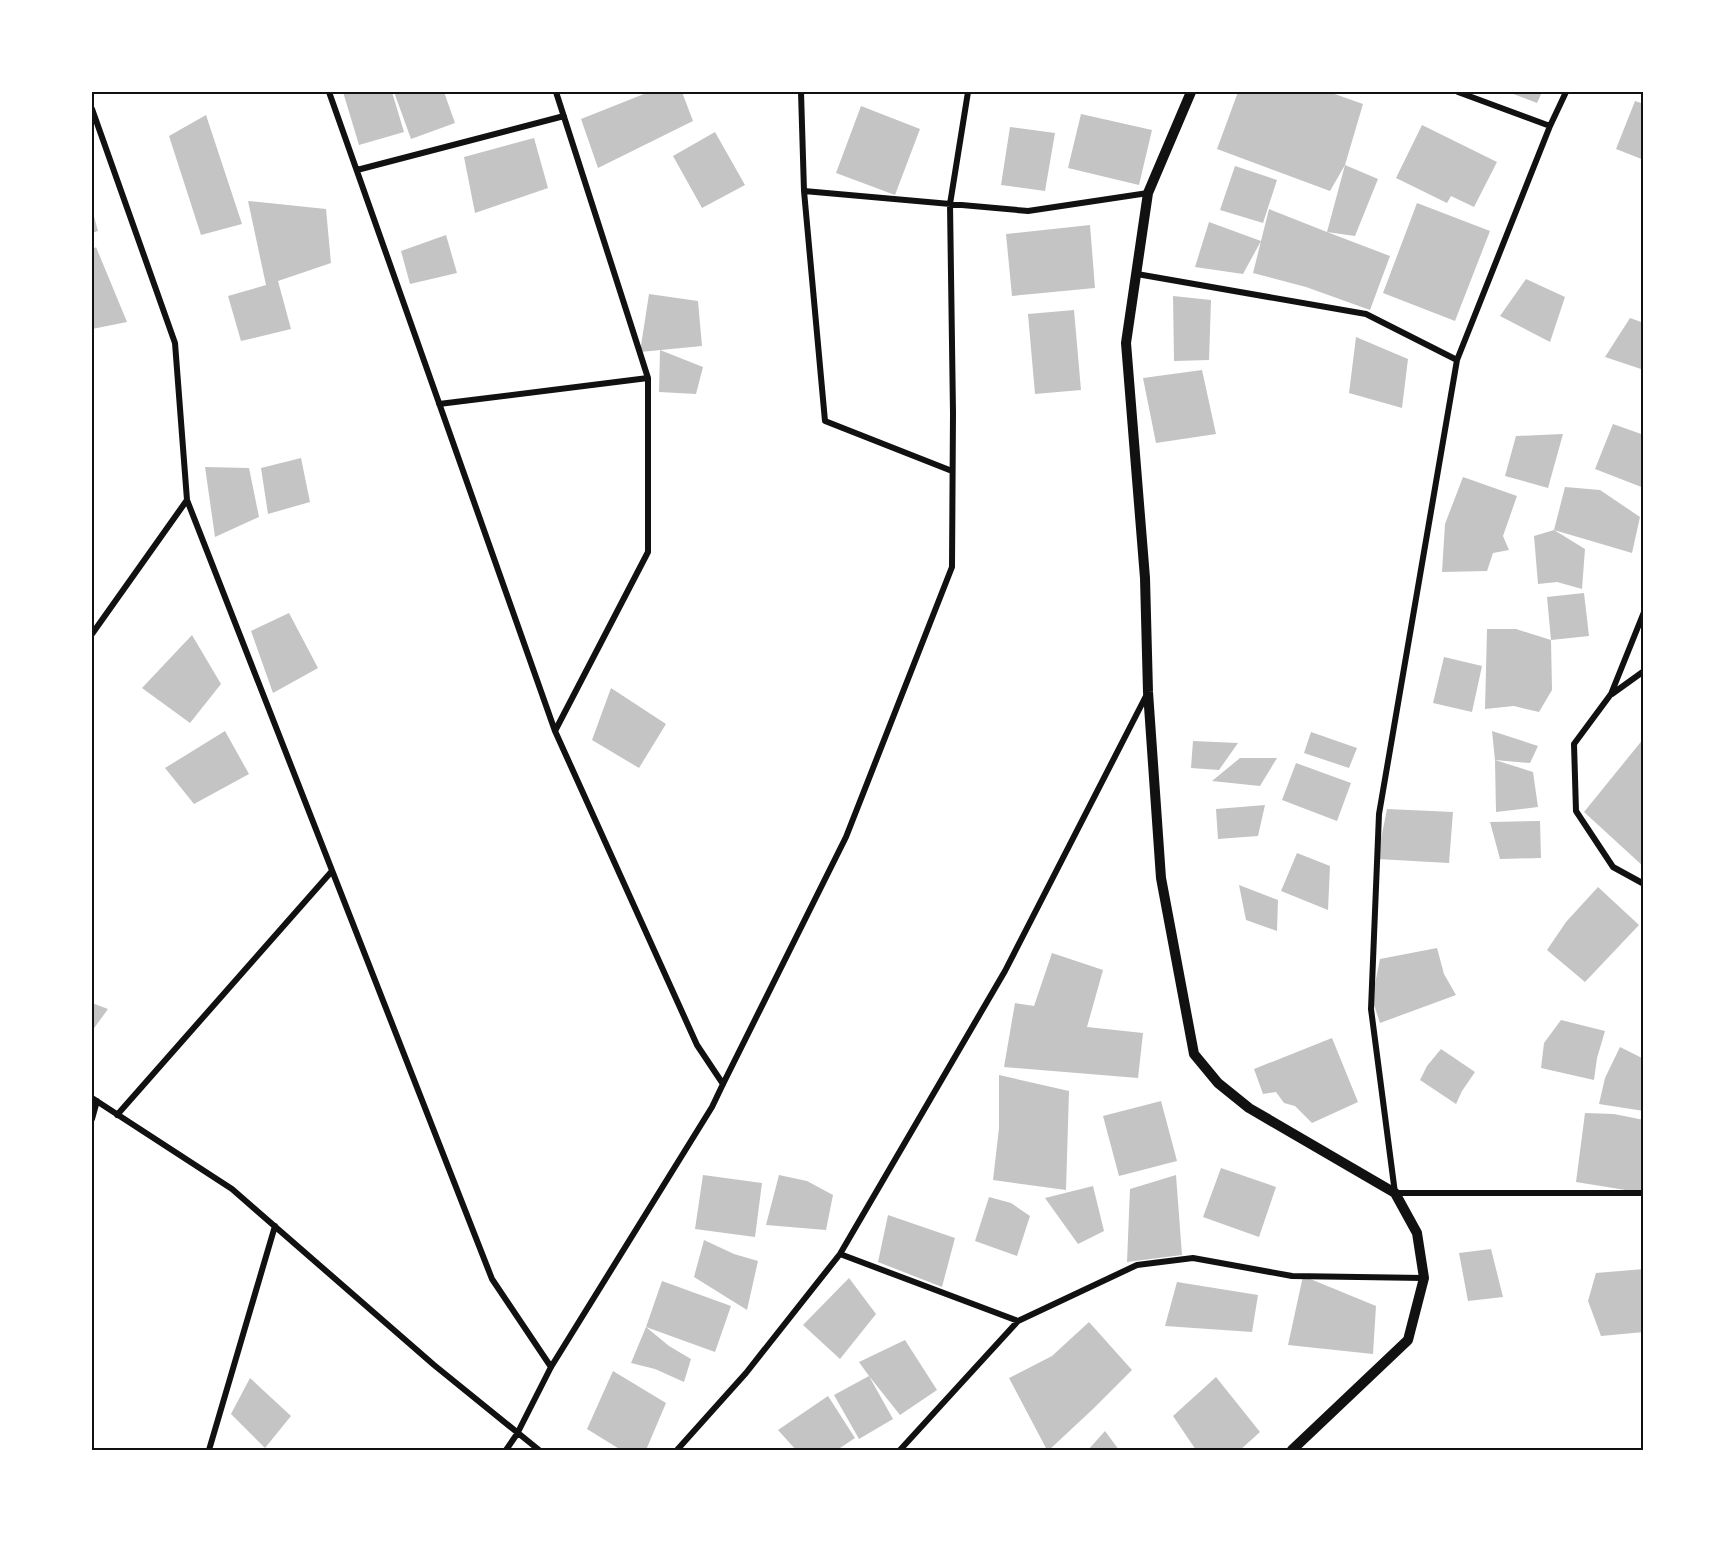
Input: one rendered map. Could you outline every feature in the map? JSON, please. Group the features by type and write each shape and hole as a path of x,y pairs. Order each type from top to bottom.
{"street":[{"path":"329,92 555,731 696,1045 723,1084"},
{"path":"555,731 648,552 648,378 556,92"},
{"path":"801,92 804,191 825,421 952,471"},
{"path":"506,1450 517,1434 551,1367 712,1107 846,837 952,567 950,204 968,92"},
{"path":"1191,92 1149,193 1126,343 1146,578 1148,692 1161,878 1194,1054 1218,1083 1249,1108 1395,1193 1644,1193"},
{"path":"1458,92 1533,122 1550,126"},
{"path":"1292,1450 1408,1340 1424,1278 1417,1233 1395,1193 1371,1009 1379,814 1457,360 1550,126 1566,92"},
{"path":"92,109 176,343 187,500 492,1279 551,1367"},
{"path":"357,170 564,116"},
{"path":"804,191 1028,211 1149,193"},
{"path":"1137,274 1366,315 1457,360"},
{"path":"439,404 648,378"},
{"path":"92,634 187,500"},
{"path":"1644,612 1611,694 1574,744 1576,811 1613,867 1644,884"},
{"path":"1611,694 1644,671"},
{"path":"677,1450 746,1372 840,1254 1005,971 1148,692"},
{"path":"117,1115 332,872"},
{"path":"92,1119 94,1099 232,1189 517,1434 539,1450"},
{"path":"209,1450 275,1226"},
{"path":"840,1254 1018,1321"},
{"path":"900,1450 1018,1321 1137,1265 1193,1258 1292,1275 1424,1278"}],"building":[{"path":"343,92 392,92 404,132 359,145"},
{"path":"394,92 444,92 455,123 411,139"},
{"path":"649,92 682,92 693,121 598,168 581,119"},
{"path":"1238,92 1329,92 1363,104 1345,165 1330,191 1217,149"},
{"path":"1508,92 1542,92 1537,103"},
{"path":"1635,101 1644,104 1644,160 1616,149"},
{"path":"861,106 920,129 895,195 836,173"},
{"path":"1081,114 1152,130 1139,185 1068,168"},
{"path":"206,115 242,224 201,235 169,136"},
{"path":"1422,125 1497,162 1474,207 1451,196 1447,203 1396,178"},
{"path":"1010,127 1055,133 1045,191 1001,185"},
{"path":"715,132 745,185 702,208 673,156"},
{"path":"534,138 548,188 475,213 464,157"},
{"path":"1345,165 1378,179 1355,236 1327,232"},
{"path":"1235,166 1277,180 1263,223 1220,210"},
{"path":"248,201 326,209 331,263 278,281 291,329 241,341 228,296 266,285"},
{"path":"1417,203 1490,231 1455,321 1383,293"},
{"path":"92,209 98,231 92,233"},
{"path":"1269,209 1390,256 1370,310 1306,287 1253,273"},
{"path":"1209,222 1261,241 1243,274 1195,267"},
{"path":"1090,225 1095,288 1012,296 1006,234"},
{"path":"446,235 457,273 410,284 401,251"},
{"path":"96,247 127,322 92,329 92,250"},
{"path":"1526,279 1565,297 1550,342 1500,316"},
{"path":"649,294 698,301 702,346 640,352"},
{"path":"1173,296 1211,300 1209,360 1174,361"},
{"path":"1074,310 1081,390 1035,394 1028,314"},
{"path":"1630,318 1644,323 1644,370 1605,357"},
{"path":"1356,337 1408,359 1402,408 1349,393"},
{"path":"660,350 703,367 696,394 659,392"},
{"path":"1202,370 1216,434 1156,443 1143,378"},
{"path":"1613,424 1644,435 1644,488 1595,469"},
{"path":"1563,434 1548,488 1505,476 1516,436"},
{"path":"301,458 310,502 268,514 261,468"},
{"path":"205,467 249,468 259,517 215,537"},
{"path":"1463,477 1517,496 1503,536 1509,550 1493,553 1487,571 1442,572 1445,524"},
{"path":"1565,487 1600,490 1640,517 1632,553 1554,530"},
{"path":"1554,530 1585,549 1582,589 1557,582 1538,584 1534,536"},
{"path":"1584,593 1589,636 1551,640 1547,597"},
{"path":"289,613 318,668 273,693 251,631"},
{"path":"1487,629 1516,629 1551,640 1552,690 1539,712 1514,706 1485,709"},
{"path":"192,635 221,684 190,723 142,688"},
{"path":"1444,657 1482,666 1472,712 1433,703"},
{"path":"611,688 666,724 639,768 592,740"},
{"path":"225,731 249,774 194,804 165,768"},
{"path":"1492,731 1538,746 1530,763 1495,760"},
{"path":"1311,732 1357,748 1349,768 1304,753"},
{"path":"1644,738 1644,867 1584,812"},
{"path":"1193,741 1238,743 1219,770 1191,768"},
{"path":"1240,758 1277,758 1260,786 1212,781"},
{"path":"1495,760 1533,772 1538,807 1496,812"},
{"path":"1296,763 1351,783 1337,821 1282,800"},
{"path":"1265,805 1258,836 1218,839 1216,809"},
{"path":"1387,809 1453,812 1449,863 1377,859"},
{"path":"1540,821 1541,858 1500,859 1490,822"},
{"path":"1297,853 1330,866 1328,910 1281,891"},
{"path":"1239,885 1278,900 1277,931 1246,920"},
{"path":"1598,887 1639,925 1585,982 1547,950 1566,922"},
{"path":"1437,948 1444,974 1456,995 1380,1023 1372,999 1380,959"},
{"path":"1052,953 1103,970 1087,1027 1143,1033 1138,1078 1004,1067 1015,1003 1034,1006"},
{"path":"92,1003 108,1009 92,1031"},
{"path":"1561,1020 1605,1031 1597,1058 1594,1080 1541,1068 1544,1043"},
{"path":"1332,1038 1358,1102 1312,1123 1295,1106 1284,1103 1276,1092 1263,1094 1254,1069"},
{"path":"1620,1047 1644,1059 1644,1111 1599,1104 1605,1078"},
{"path":"1441,1049 1475,1072 1456,1104 1420,1080 1427,1066"},
{"path":"999,1075 1069,1091 1066,1190 993,1180 999,1128"},
{"path":"1161,1101 1177,1161 1119,1176 1103,1116"},
{"path":"1585,1113 1614,1114 1644,1120 1644,1193 1576,1182"},
{"path":"1221,1168 1276,1187 1259,1237 1203,1217"},
{"path":"703,1175 762,1183 755,1237 695,1229"},
{"path":"779,1175 807,1181 833,1195 826,1230 766,1225"},
{"path":"1176,1175 1182,1255 1127,1262 1130,1189"},
{"path":"1093,1186 1104,1231 1078,1244 1045,1198"},
{"path":"989,1197 1011,1203 1030,1216 1017,1256 975,1241"},
{"path":"888,1215 955,1238 942,1287 878,1262"},
{"path":"704,1240 734,1254 758,1261 747,1310 694,1277"},
{"path":"1491,1249 1503,1297 1468,1301 1459,1253"},
{"path":"1644,1269 1644,1332 1601,1336 1588,1301 1596,1273"},
{"path":"1303,1276 1376,1306 1373,1354 1288,1345"},
{"path":"849,1278 876,1314 840,1359 803,1325"},
{"path":"662,1281 731,1306 715,1352 646,1327"},
{"path":"1177,1282 1258,1295 1252,1332 1165,1326"},
{"path":"1089,1322 1132,1370 1047,1450 1009,1378 1052,1356"},
{"path":"646,1327 669,1346 691,1359 684,1382 655,1369 631,1363"},
{"path":"905,1340 937,1390 900,1415 859,1362"},
{"path":"613,1371 666,1403 646,1450 621,1450 587,1429"},
{"path":"869,1376 893,1419 859,1439 834,1395"},
{"path":"1216,1377 1260,1432 1240,1450 1196,1450 1173,1416"},
{"path":"250,1378 291,1416 265,1448 231,1414"},
{"path":"828,1396 855,1438 837,1450 796,1450 778,1430"},
{"path":"1105,1431 1119,1450 1088,1450"}]}
